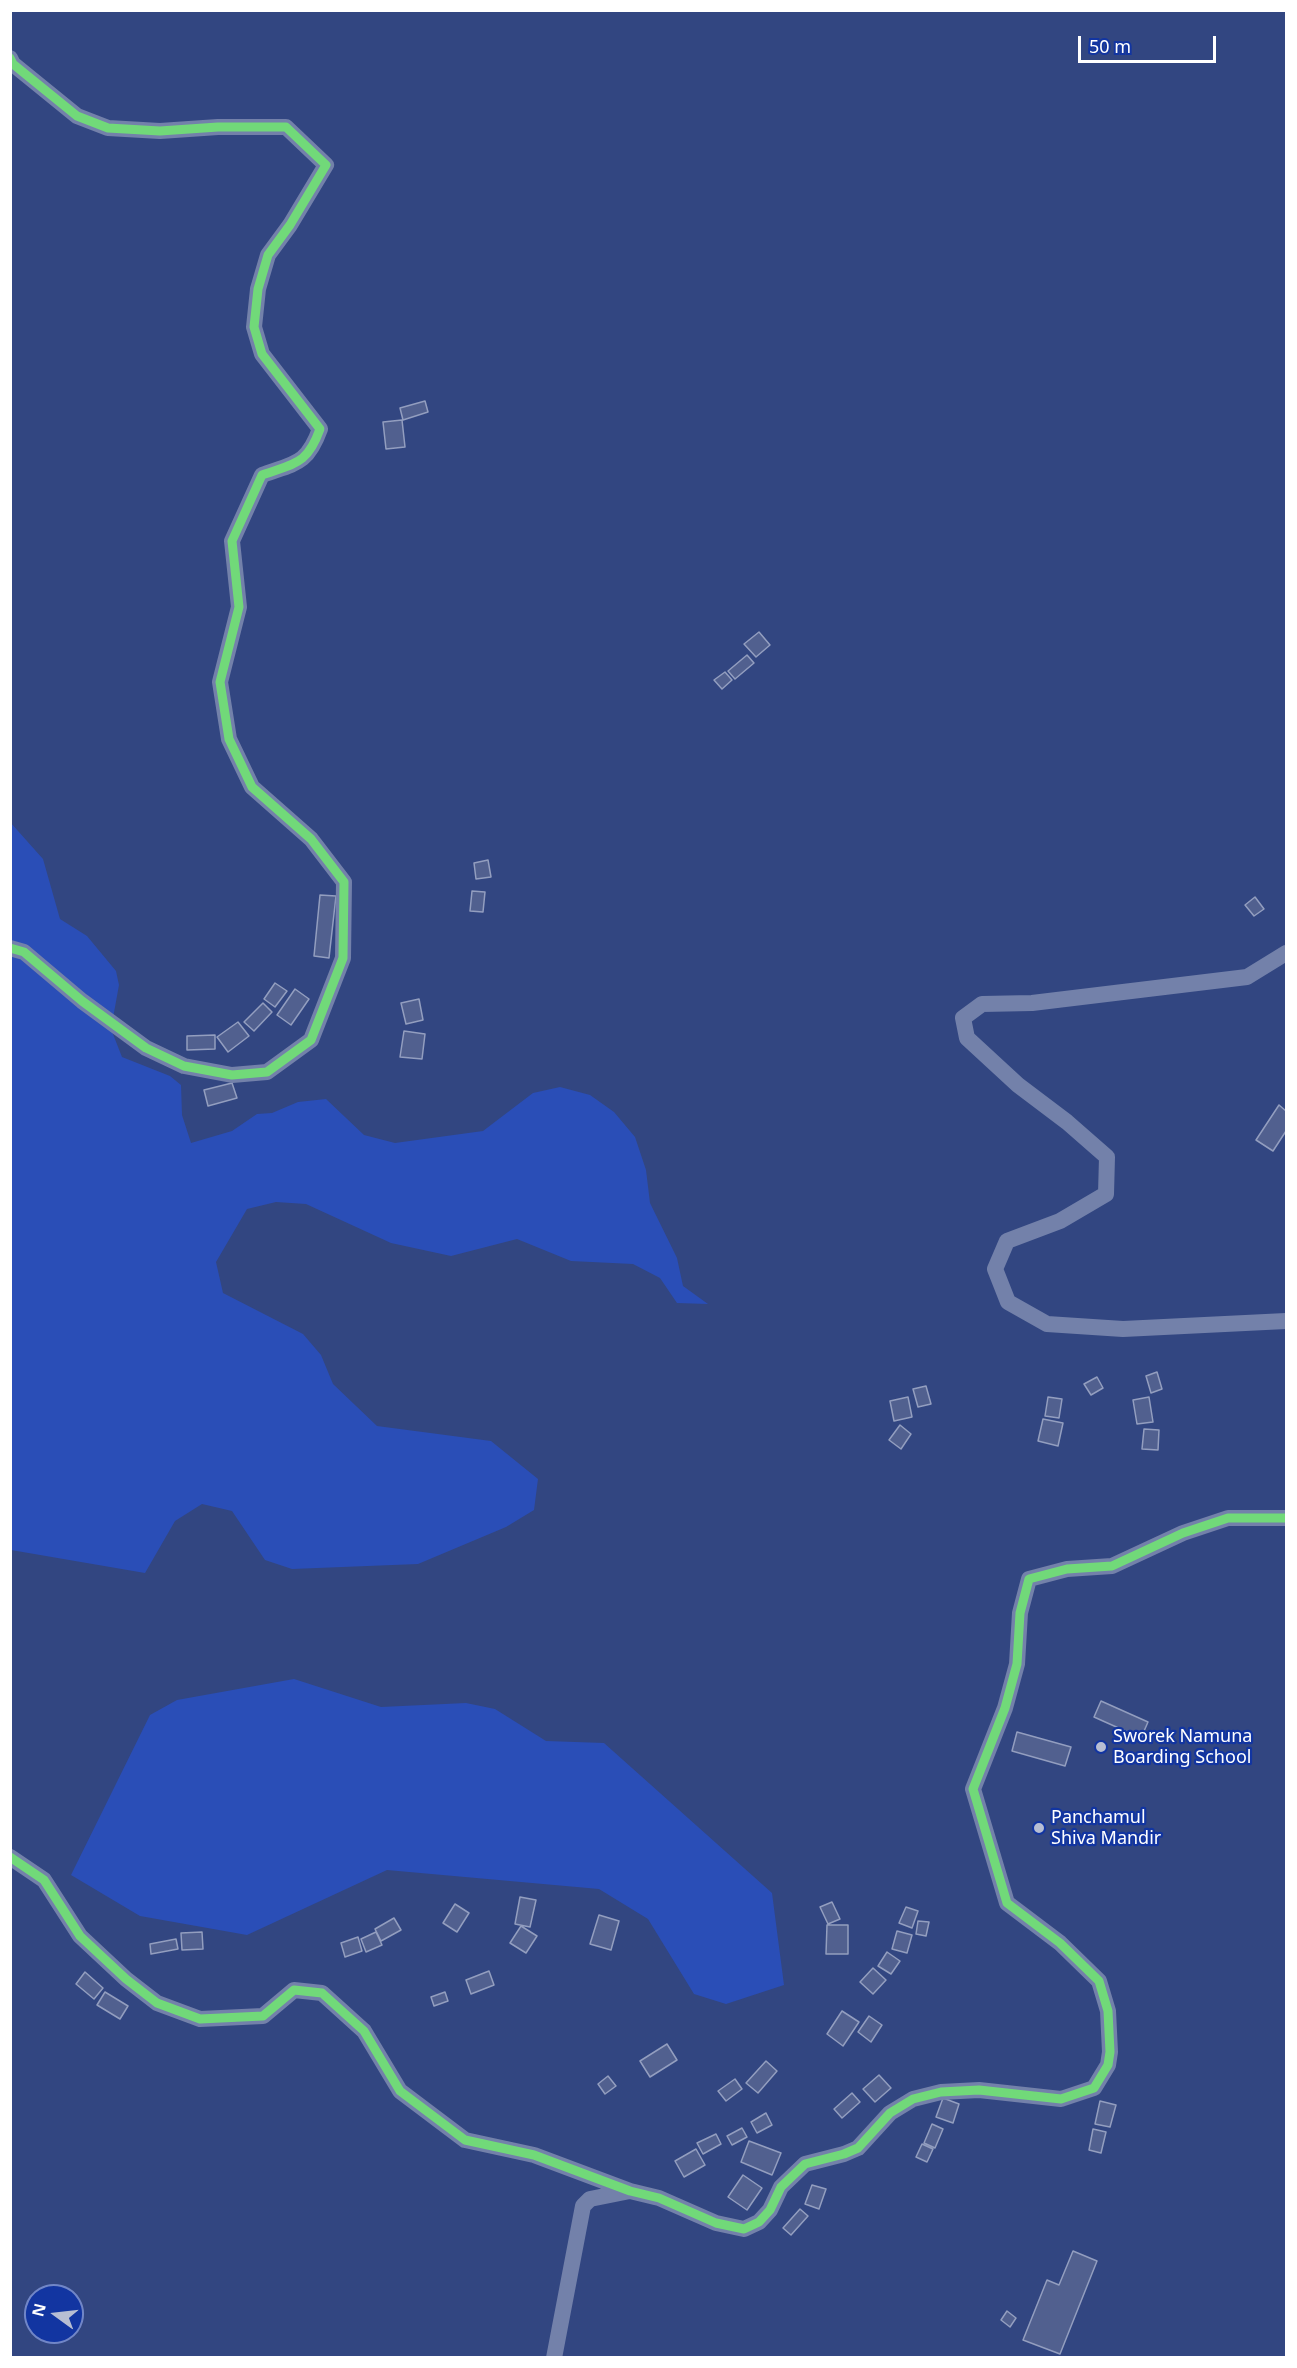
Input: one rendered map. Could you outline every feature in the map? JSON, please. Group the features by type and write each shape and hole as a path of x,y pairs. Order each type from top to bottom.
{"street":[{"path":"10,58 13,64 77,116 108,128 160,131 218,127 286,127 326,165 290,225 268,255 258,290 254,327 262,354 320,429 312,450 299,461 262,475 232,541 239,607 220,682 229,739 252,787 311,839 344,882 343,958 311,1040 267,1072 232,1075 184,1066 146,1048 82,1001 24,952 10,948"},
{"path":"1287,953 1247,976 1032,1003 982,1004 963,1018 967,1038 1018,1085 1107,1157 1106,1194 1060,1221 1007,1241 995,1269 1008,1302 1047,1324 1123,1329 1287,1321"},
{"path":"10,1857 44,1880 80,1936 126,1979 157,2003 200,2019 263,2016 294,1990 322,1993 364,2031 400,2091 465,2140 534,2155 630,2191 659,2198 716,2223 744,2229 759,2222 770,2210 781,2187 805,2164 858,2148 890,2113 913,2099 940,2092 979,2090 1061,2099 1094,2088 1108,2065 1110,2052 1108,2011 1099,1980 1060,1943 1007,1903 973,1789 1005,1708 1017,1665 1020,1613 1029,1579 1067,1569 1112,1566 1183,1533 1228,1518 1287,1518"},
{"path":"554,2358 583,2206 590,2199 630,2191"}],"shaded area":[{"path":"10,822 43,859 60,919 87,936 116,971 119,985 111,1029 122,1057 170,1076 181,1085 182,1115 191,1143 232,1131 257,1114 272,1113 298,1102 326,1099 364,1135 395,1143 483,1131 533,1093 560,1087 590,1095 614,1112 635,1137 646,1170 650,1203 677,1258 683,1286 708,1304 677,1303 660,1278 633,1264 571,1261 517,1239 451,1256 391,1243 306,1204 276,1202 247,1209 216,1262 223,1293 303,1334 321,1355 333,1384 377,1426 491,1441 538,1479 534,1510 506,1527 418,1564 292,1569 265,1560 232,1511 202,1504 175,1521 145,1573 11,1550"},
{"path":"294,1679 381,1707 466,1703 495,1709 546,1741 604,1743 772,1893 784,1985 726,2004 694,1994 648,1919 599,1889 387,1870 247,1935 140,1916 71,1875 150,1715 177,1700"}],"building":[{"path":"425,401 428,412 403,420 400,408"},
{"path":"402,420 405,447 386,449 383,422"},
{"path":"759,632 770,645 756,657 744,644"},
{"path":"747,655 754,663 735,679 728,671"},
{"path":"725,672 732,680 722,689 714,680"},
{"path":"488,860 491,877 476,879 474,863"},
{"path":"472,891 485,892 483,912 470,911"},
{"path":"320,895 336,896 329,958 314,956"},
{"path":"1255,897 1264,909 1254,916 1245,905"},
{"path":"275,983 287,991 275,1007 264,999"},
{"path":"295,989 309,999 291,1025 277,1015"},
{"path":"419,999 423,1020 406,1024 401,1003"},
{"path":"263,1003 272,1012 254,1031 244,1022"},
{"path":"238,1022 249,1036 228,1052 217,1037"},
{"path":"404,1031 425,1034 422,1059 400,1057"},
{"path":"215,1035 215,1049 187,1050 187,1036"},
{"path":"232,1083 237,1098 208,1106 204,1090"},
{"path":"1279,1105 1286,1111 1286,1131 1273,1151 1256,1140"},
{"path":"1157,1372 1162,1389 1151,1393 1146,1376"},
{"path":"1097,1377 1103,1388 1091,1395 1084,1384"},
{"path":"926,1386 931,1404 918,1407 913,1389"},
{"path":"908,1397 912,1417 894,1421 890,1401"},
{"path":"1048,1397 1062,1399 1059,1418 1045,1416"},
{"path":"1149,1397 1153,1422 1137,1424 1133,1400"},
{"path":"1043,1419 1063,1423 1058,1446 1038,1441"},
{"path":"900,1425 911,1434 901,1449 889,1440"},
{"path":"1144,1429 1159,1430 1158,1450 1142,1449"},
{"path":"1101,1701 1148,1722 1141,1738 1094,1717"},
{"path":"1017,1732 1071,1747 1065,1766 1012,1751"},
{"path":"520,1897 536,1900 530,1927 515,1924"},
{"path":"832,1902 840,1919 828,1924 820,1907"},
{"path":"455,1904 469,1913 457,1932 443,1923"},
{"path":"906,1907 918,1911 912,1928 899,1923"},
{"path":"599,1915 619,1921 611,1950 590,1944"},
{"path":"394,1918 401,1930 381,1941 375,1929"},
{"path":"918,1921 929,1922 926,1936 916,1934"},
{"path":"827,1925 848,1925 848,1954 826,1954"},
{"path":"521,1926 537,1936 526,1953 510,1943"},
{"path":"897,1931 912,1935 907,1953 892,1949"},
{"path":"202,1932 203,1949 182,1950 181,1933"},
{"path":"376,1932 382,1945 366,1952 361,1939"},
{"path":"358,1937 362,1951 345,1957 341,1943"},
{"path":"176,1939 178,1949 151,1954 150,1944"},
{"path":"887,1952 900,1961 891,1974 878,1966"},
{"path":"873,1968 886,1980 873,1994 860,1982"},
{"path":"489,1971 494,1985 471,1994 466,1980"},
{"path":"85,1972 103,1988 94,1999 76,1984"},
{"path":"105,1992 128,2006 120,2019 97,2005"},
{"path":"445,1992 448,2001 434,2006 431,1997"},
{"path":"842,2011 859,2022 843,2046 827,2034"},
{"path":"869,2016 882,2025 871,2042 858,2032"},
{"path":"667,2044 677,2060 650,2077 640,2061"},
{"path":"766,2061 777,2071 758,2093 746,2083"},
{"path":"879,2075 891,2088 875,2102 863,2089"},
{"path":"608,2076 616,2086 605,2094 598,2084"},
{"path":"735,2079 742,2089 726,2101 718,2091"},
{"path":"852,2093 860,2102 842,2118 834,2109"},
{"path":"943,2098 959,2104 953,2123 936,2117"},
{"path":"1100,2101 1116,2105 1110,2127 1095,2124"},
{"path":"766,2113 772,2125 757,2133 751,2122"},
{"path":"932,2124 943,2129 935,2148 924,2143"},
{"path":"742,2128 747,2137 732,2145 727,2136"},
{"path":"1093,2129 1106,2132 1101,2153 1089,2150"},
{"path":"716,2134 721,2144 703,2154 697,2143"},
{"path":"749,2141 781,2153 772,2175 741,2162"},
{"path":"922,2144 933,2149 927,2162 916,2157"},
{"path":"696,2149 705,2165 684,2177 675,2161"},
{"path":"743,2175 762,2188 747,2210 728,2197"},
{"path":"812,2185 826,2189 819,2209 805,2204"},
{"path":"800,2209 808,2216 791,2235 783,2228"},
{"path":"1073,2251 1097,2261 1060,2354 1023,2340 1047,2280 1059,2285"},
{"path":"1007,2311 1016,2318 1010,2327 1001,2320"}],"cycle path":[{"path":"10,58 13,64 77,116 108,128 160,131 218,127 286,127 326,165 290,225 268,255 258,289 254,327 262,354 320,429 310,450 299,461 262,475 232,541 239,607 220,682 229,739 252,787 311,839 344,882 343,958 311,1040 267,1072 232,1075 184,1066 146,1048 82,1001 24,952 10,948"},
{"path":"10,1857 44,1880 80,1936 126,1979 157,2003 200,2019 263,2016 294,1990 322,1993 364,2031 400,2091 465,2140 534,2155 630,2191 659,2198 716,2223 744,2229 759,2222 770,2210 781,2187 805,2164 858,2148 890,2113 913,2099 941,2092 979,2090 1061,2099 1094,2088 1108,2065 1110,2052 1108,2011 1099,1981 1060,1943 1007,1903 973,1789 1005,1708 1017,1664 1020,1613 1029,1579 1067,1569 1112,1566 1183,1533 1228,1518 1286,1518"}],"place":[{"name":"Sworek Namuna Boarding School","path":"1101,1747"},
{"name":"Panchamul Shiva Mandir","path":"1039,1828"}]}
